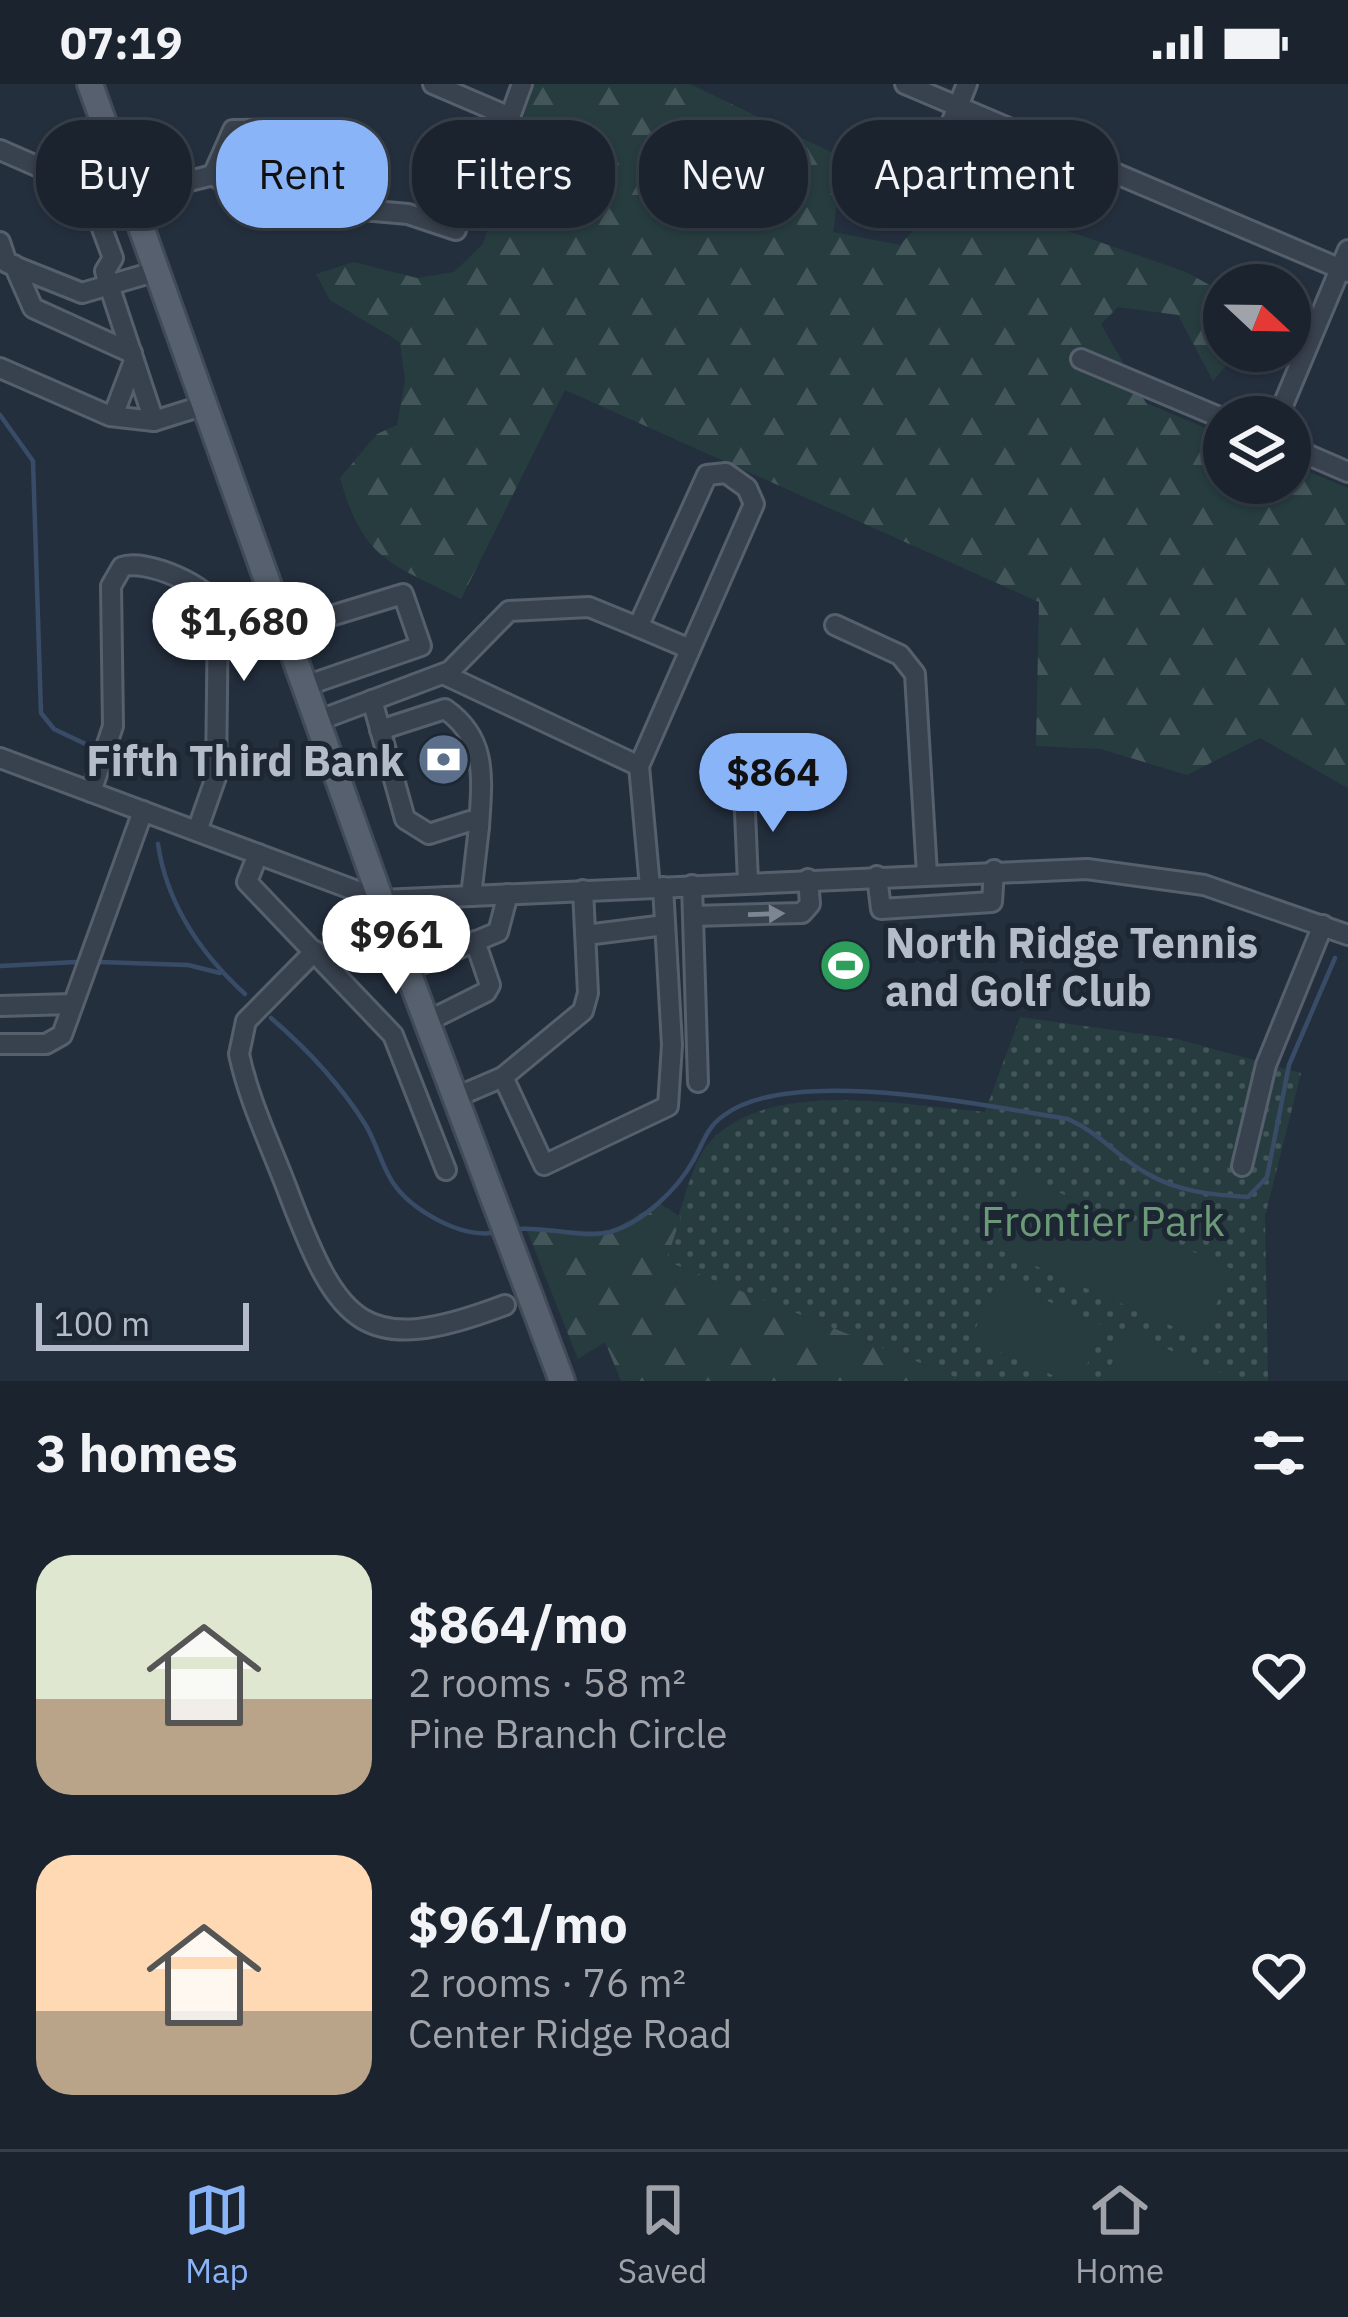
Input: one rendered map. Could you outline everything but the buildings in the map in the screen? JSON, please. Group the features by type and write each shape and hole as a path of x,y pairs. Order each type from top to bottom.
{"main road":[{"path":"90,84 103,120"},
{"path":"142,228 381,900 562,1381"}],"street":[{"path":"433,84 510,117 522,84"},
{"path":"905,84 1345,263 1287,396"},
{"path":"952,120 967,84"},
{"path":"0,150 87,188 113,258 105,271 154,421"},
{"path":"212,176 216,167"},
{"path":"192,181 212,176 250,200 408,214 456,230"},
{"path":"0,242 33,308 133,357"},
{"path":"14,265 82,293 157,271"},
{"path":"113,416 133,357"},
{"path":"1082,359 1203,410"},
{"path":"0,368 113,416 154,421 205,405"},
{"path":"1311,456 1348,472"},
{"path":"503,1077 544,1166 668,1106 672,1045 665,925 639,766 754,504 747,488 726,473 707,476 638,627"},
{"path":"91,791 112,739 114,575 132,563 208,594 218,609 216,777 197,831"},
{"path":"285,630 403,594 421,646 305,686"},
{"path":"317,721 443,674 509,611 590,607 691,649"},
{"path":"835,625 900,655 915,674 927,874"},
{"path":"443,674 639,766"},
{"path":"373,700 405,819 429,834 470,821 479,827"},
{"path":"380,730 445,709 474,735 479,827 472,896"},
{"path":"0,758 381,900 994,870 1146,874 1260,901 1348,935"},
{"path":"744,789 748,882"},
{"path":"0,1044 46,1044 62,1035 143,811"},
{"path":"258,854 247,881 393,1035 446,1170"},
{"path":"877,876 881,909 898,909 992,902 994,870"},
{"path":"693,916 802,913 810,904 808,879"},
{"path":"692,885 698,1082"},
{"path":"454,1098 503,1077 583,1011 588,993 583,890"},
{"path":"407,970 498,932 508,894"},
{"path":"446,897 456,950"},
{"path":"586,935 665,925"},
{"path":"1242,1166 1266,1065 1323,925"},
{"path":"426,1022 486,992 490,985 475,941"},
{"path":"315,951 256,1007 240,1037 242,1071 326,1285 356,1315 399,1332 425,1332 505,1305"},
{"path":"0,1006 73,1004"}],"green space":[{"path":"534,84 690,84 764,120 639,120 639,228 808,228 808,141 832,153 833,232 900,245 915,228 1059,228 1203,281 1203,362 1178,315 1118,307 1101,324 1146,403 1203,427 1203,504 1311,504 1311,473 1348,488 1348,788 1260,738 1187,775 1101,749 1036,746 1039,602 565,390 461,599 382,556 359,527 340,478 377,434 397,425 405,380 400,342 330,300 316,274 354,262 417,278 454,272 483,244 488,228 615,228 615,120 523,120"},
{"name":"Frontier Park","path":"1020,1017 1177,1039 1301,1073 1265,1216 1268,1381 965,1381 665,1261 699,1159 729,1125 761,1111 836,1100 985,1112"},
{"path":"1024,1177 1232,1269 1201,1339 993,1247"},
{"path":"659,1203 681,1217 666,1261 965,1381 621,1381 605,1342 578,1359 526,1228 609,1232"},
{"path":"997,1279 1104,1326 1080,1381 1066,1381 971,1339"},
{"path":"1126,1331 1231,1377 1230,1381 1104,1381"}],"waterway":[{"path":"0,415 33,461 41,713 54,729 98,750"},
{"path":"109,754 153,771"},
{"path":"158,844 169,887 188,926 245,994"},
{"path":"517,1229 588,1234 622,1228 668,1194 723,1116 754,1101 794,1093 890,1093 1068,1119 1158,1179 1196,1191 1248,1197 1267,1177 1289,1065 1335,958"},
{"path":"0,966 76,962"},
{"path":"100,962 188,965 220,973"},
{"path":"271,1018 345,1095 369,1130 389,1176 407,1199 448,1225 492,1233"}],"place":[{"name":"Fifth Third Bank","path":"443,760"},
{"name":"North Ridge Tennis and Golf Club","path":"846,966"}]}
